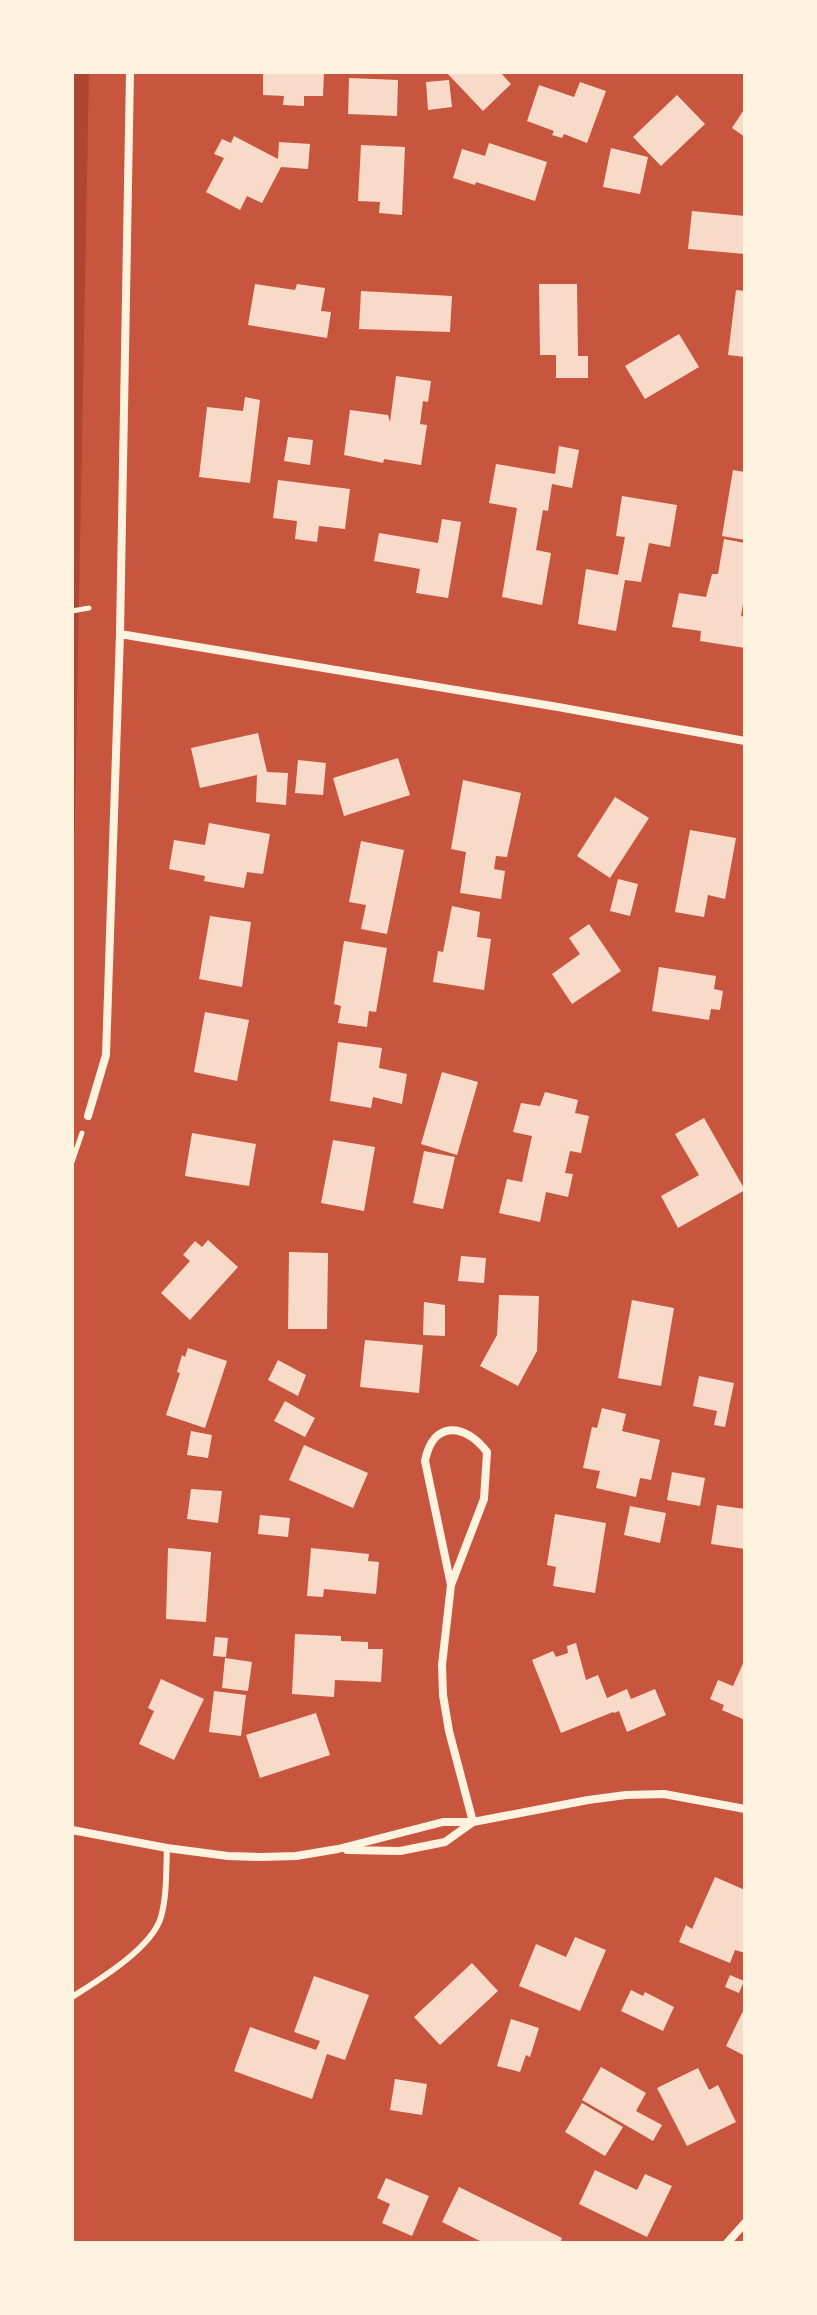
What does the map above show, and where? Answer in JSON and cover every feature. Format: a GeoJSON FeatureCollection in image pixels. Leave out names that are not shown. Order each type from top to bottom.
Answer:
{"type":"FeatureCollection","features":[{"type":"Feature","properties":{"kind":"street"},"geometry":{"type":"LineString","coordinates":[[88,1116],[106,1055],[120,634],[130,72]]}},
{"type":"Feature","properties":{"kind":"street"},"geometry":{"type":"LineString","coordinates":[[120,634],[745,741]]}},
{"type":"Feature","properties":{"kind":"street"},"geometry":{"type":"LineString","coordinates":[[451,1585],[425,1461],[427,1446],[437,1436],[451,1430],[466,1432],[478,1440],[487,1452],[484,1499],[451,1585],[442,1665],[449,1731],[473,1822]]}},
{"type":"Feature","properties":{"kind":"street"},"geometry":{"type":"LineString","coordinates":[[72,1830],[228,1856],[296,1856],[338,1849],[443,1822],[473,1822],[626,1795],[664,1794],[745,1809]]}},
{"type":"Feature","properties":{"kind":"street"},"geometry":{"type":"LineString","coordinates":[[338,1849],[400,1851],[445,1842],[473,1822]]}},
{"type":"Feature","properties":{"kind":"street"},"geometry":{"type":"LineString","coordinates":[[727,2243],[745,2223]]}},
{"type":"Feature","properties":{"kind":"lane"},"geometry":{"type":"LineString","coordinates":[[72,1997],[104,1977],[150,1938],[160,1920],[167,1848]]}},
{"type":"Feature","properties":{"kind":"path"},"geometry":{"type":"LineString","coordinates":[[72,611],[89,608]]}},
{"type":"Feature","properties":{"kind":"path"},"geometry":{"type":"LineString","coordinates":[[72,1162],[88,1116]]}},
{"type":"Feature","properties":{"kind":"shaded area"},"geometry":{"type":"Polygon","coordinates":[[[72,72],[89,72],[72,971],[72,72]]]}},
{"type":"Feature","properties":{"kind":"building"},"geometry":{"type":"Polygon","coordinates":[[[263,72],[324,72],[323,96],[304,96],[304,106],[283,105],[284,96],[263,95],[263,72]]]}},
{"type":"Feature","properties":{"kind":"building"},"geometry":{"type":"Polygon","coordinates":[[[446,72],[500,72],[511,84],[483,111],[446,72]]]}},
{"type":"Feature","properties":{"kind":"building"},"geometry":{"type":"Polygon","coordinates":[[[349,78],[398,80],[397,116],[348,114],[349,78]]]}},
{"type":"Feature","properties":{"kind":"building"},"geometry":{"type":"Polygon","coordinates":[[[449,80],[452,107],[428,110],[426,82],[449,80]]]}},
{"type":"Feature","properties":{"kind":"building"},"geometry":{"type":"Polygon","coordinates":[[[580,82],[606,91],[587,143],[564,134],[562,138],[552,135],[554,131],[527,121],[539,85],[574,97],[580,82]]]}},
{"type":"Feature","properties":{"kind":"building"},"geometry":{"type":"Polygon","coordinates":[[[677,95],[705,124],[661,166],[633,137],[677,95]]]}},
{"type":"Feature","properties":{"kind":"building"},"geometry":{"type":"Polygon","coordinates":[[[745,108],[745,137],[732,128],[745,108]]]}},
{"type":"Feature","properties":{"kind":"building"},"geometry":{"type":"Polygon","coordinates":[[[234,136],[278,159],[279,142],[310,144],[308,169],[281,167],[262,203],[247,196],[240,210],[206,192],[224,158],[214,154],[222,139],[231,143],[234,136]]]}},
{"type":"Feature","properties":{"kind":"building"},"geometry":{"type":"Polygon","coordinates":[[[489,143],[547,162],[535,201],[453,178],[462,149],[485,156],[489,143]]]}},
{"type":"Feature","properties":{"kind":"building"},"geometry":{"type":"Polygon","coordinates":[[[361,145],[405,147],[402,215],[379,213],[380,202],[358,201],[361,145]]]}},
{"type":"Feature","properties":{"kind":"building"},"geometry":{"type":"Polygon","coordinates":[[[611,148],[648,157],[640,194],[603,187],[611,148]]]}},
{"type":"Feature","properties":{"kind":"building"},"geometry":{"type":"Polygon","coordinates":[[[692,211],[745,216],[745,254],[688,249],[692,211]]]}},
{"type":"Feature","properties":{"kind":"building"},"geometry":{"type":"Polygon","coordinates":[[[255,284],[295,290],[297,284],[325,288],[321,311],[331,312],[327,338],[248,325],[255,284]]]}},
{"type":"Feature","properties":{"kind":"building"},"geometry":{"type":"Polygon","coordinates":[[[539,284],[577,284],[578,356],[588,356],[588,378],[556,378],[556,355],[540,355],[539,284]]]}},
{"type":"Feature","properties":{"kind":"building"},"geometry":{"type":"Polygon","coordinates":[[[736,290],[745,291],[745,357],[728,355],[736,290]]]}},
{"type":"Feature","properties":{"kind":"building"},"geometry":{"type":"Polygon","coordinates":[[[361,291],[452,296],[450,332],[359,329],[361,291]]]}},
{"type":"Feature","properties":{"kind":"building"},"geometry":{"type":"Polygon","coordinates":[[[679,334],[699,367],[645,399],[625,366],[679,334]]]}},
{"type":"Feature","properties":{"kind":"building"},"geometry":{"type":"Polygon","coordinates":[[[396,376],[431,381],[428,402],[423,401],[420,424],[427,425],[421,465],[384,459],[383,463],[344,455],[350,410],[388,415],[390,422],[396,376]]]}},
{"type":"Feature","properties":{"kind":"building"},"geometry":{"type":"Polygon","coordinates":[[[245,397],[260,400],[250,483],[199,477],[207,407],[243,411],[245,397]]]}},
{"type":"Feature","properties":{"kind":"building"},"geometry":{"type":"Polygon","coordinates":[[[288,437],[313,440],[310,465],[284,461],[288,437]]]}},
{"type":"Feature","properties":{"kind":"building"},"geometry":{"type":"Polygon","coordinates":[[[559,446],[579,450],[572,488],[552,484],[548,511],[543,510],[536,550],[551,553],[542,605],[502,597],[517,508],[489,503],[496,464],[555,474],[559,446]]]}},
{"type":"Feature","properties":{"kind":"building"},"geometry":{"type":"Polygon","coordinates":[[[733,470],[745,472],[745,540],[722,536],[733,470]]]}},
{"type":"Feature","properties":{"kind":"building"},"geometry":{"type":"Polygon","coordinates":[[[278,480],[350,489],[345,529],[319,526],[317,542],[295,539],[297,521],[273,518],[278,480]]]}},
{"type":"Feature","properties":{"kind":"building"},"geometry":{"type":"Polygon","coordinates":[[[622,496],[677,505],[670,547],[649,543],[641,582],[625,580],[616,631],[578,624],[586,569],[618,575],[625,537],[616,536],[622,496]]]}},
{"type":"Feature","properties":{"kind":"building"},"geometry":{"type":"Polygon","coordinates":[[[442,519],[461,522],[448,598],[416,593],[420,569],[374,561],[379,533],[438,543],[442,519]]]}},
{"type":"Feature","properties":{"kind":"building"},"geometry":{"type":"Polygon","coordinates":[[[724,539],[745,543],[745,591],[741,616],[745,617],[745,648],[700,641],[701,631],[672,627],[679,593],[706,597],[712,574],[718,574],[724,539]]]}},
{"type":"Feature","properties":{"kind":"building"},"geometry":{"type":"Polygon","coordinates":[[[258,733],[267,772],[288,773],[286,805],[256,802],[257,775],[200,788],[191,748],[258,733]]]}},
{"type":"Feature","properties":{"kind":"building"},"geometry":{"type":"Polygon","coordinates":[[[398,758],[410,795],[344,816],[333,778],[398,758]]]}},
{"type":"Feature","properties":{"kind":"building"},"geometry":{"type":"Polygon","coordinates":[[[298,760],[326,763],[323,795],[295,793],[298,760]]]}},
{"type":"Feature","properties":{"kind":"building"},"geometry":{"type":"Polygon","coordinates":[[[463,780],[521,793],[507,857],[496,856],[494,869],[505,871],[501,899],[460,893],[466,852],[451,849],[463,780]]]}},
{"type":"Feature","properties":{"kind":"building"},"geometry":{"type":"Polygon","coordinates":[[[615,797],[649,818],[610,878],[577,856],[615,797]]]}},
{"type":"Feature","properties":{"kind":"building"},"geometry":{"type":"Polygon","coordinates":[[[209,823],[270,834],[263,874],[247,872],[244,888],[204,881],[205,876],[169,869],[174,840],[205,845],[209,823]]]}},
{"type":"Feature","properties":{"kind":"building"},"geometry":{"type":"Polygon","coordinates":[[[690,830],[736,838],[725,899],[708,895],[704,917],[675,912],[690,830]]]}},
{"type":"Feature","properties":{"kind":"building"},"geometry":{"type":"Polygon","coordinates":[[[361,841],[404,850],[387,934],[361,929],[366,905],[349,902],[361,841]]]}},
{"type":"Feature","properties":{"kind":"building"},"geometry":{"type":"Polygon","coordinates":[[[618,879],[638,884],[630,916],[610,911],[618,879]]]}},
{"type":"Feature","properties":{"kind":"building"},"geometry":{"type":"Polygon","coordinates":[[[452,906],[480,912],[477,937],[491,939],[484,990],[433,982],[438,951],[443,952],[452,906]]]}},
{"type":"Feature","properties":{"kind":"building"},"geometry":{"type":"Polygon","coordinates":[[[210,916],[251,922],[242,987],[199,979],[210,916]]]}},
{"type":"Feature","properties":{"kind":"building"},"geometry":{"type":"Polygon","coordinates":[[[589,924],[621,971],[572,1004],[552,974],[580,954],[569,938],[589,924]]]}},
{"type":"Feature","properties":{"kind":"building"},"geometry":{"type":"Polygon","coordinates":[[[344,941],[387,948],[376,1012],[369,1011],[367,1027],[338,1023],[341,1006],[334,1004],[344,941]]]}},
{"type":"Feature","properties":{"kind":"building"},"geometry":{"type":"Polygon","coordinates":[[[659,967],[716,976],[714,989],[723,991],[720,1010],[711,1009],[709,1020],[652,1011],[659,967]]]}},
{"type":"Feature","properties":{"kind":"building"},"geometry":{"type":"Polygon","coordinates":[[[205,1012],[249,1020],[237,1081],[194,1072],[205,1012]]]}},
{"type":"Feature","properties":{"kind":"building"},"geometry":{"type":"Polygon","coordinates":[[[338,1042],[382,1048],[379,1068],[407,1074],[402,1104],[373,1097],[371,1108],[330,1101],[338,1042]]]}},
{"type":"Feature","properties":{"kind":"building"},"geometry":{"type":"Polygon","coordinates":[[[442,1072],[478,1082],[457,1155],[421,1144],[442,1072]]]}},
{"type":"Feature","properties":{"kind":"building"},"geometry":{"type":"Polygon","coordinates":[[[545,1092],[578,1100],[575,1113],[589,1116],[581,1153],[570,1151],[565,1173],[573,1174],[568,1197],[546,1192],[540,1222],[499,1213],[507,1179],[522,1182],[532,1136],[513,1132],[521,1103],[540,1106],[545,1092]]]}},
{"type":"Feature","properties":{"kind":"building"},"geometry":{"type":"Polygon","coordinates":[[[704,1118],[745,1190],[678,1228],[661,1196],[699,1175],[675,1134],[704,1118]]]}},
{"type":"Feature","properties":{"kind":"building"},"geometry":{"type":"Polygon","coordinates":[[[192,1133],[256,1144],[249,1186],[185,1176],[192,1133]]]}},
{"type":"Feature","properties":{"kind":"building"},"geometry":{"type":"Polygon","coordinates":[[[333,1140],[375,1147],[364,1211],[321,1203],[333,1140]]]}},
{"type":"Feature","properties":{"kind":"building"},"geometry":{"type":"Polygon","coordinates":[[[424,1151],[455,1157],[443,1209],[413,1203],[424,1151]]]}},
{"type":"Feature","properties":{"kind":"building"},"geometry":{"type":"Polygon","coordinates":[[[208,1240],[238,1267],[190,1320],[161,1293],[190,1261],[183,1255],[195,1241],[202,1247],[208,1240]]]}},
{"type":"Feature","properties":{"kind":"building"},"geometry":{"type":"Polygon","coordinates":[[[289,1252],[328,1253],[327,1329],[288,1329],[289,1252]]]}},
{"type":"Feature","properties":{"kind":"building"},"geometry":{"type":"Polygon","coordinates":[[[461,1256],[486,1258],[484,1283],[458,1281],[461,1256]]]}},
{"type":"Feature","properties":{"kind":"building"},"geometry":{"type":"Polygon","coordinates":[[[499,1295],[539,1296],[537,1351],[518,1386],[480,1366],[497,1335],[499,1295]]]}},
{"type":"Feature","properties":{"kind":"building"},"geometry":{"type":"Polygon","coordinates":[[[632,1300],[674,1308],[661,1386],[618,1378],[632,1300]]]}},
{"type":"Feature","properties":{"kind":"building"},"geometry":{"type":"Polygon","coordinates":[[[424,1302],[445,1305],[445,1336],[423,1335],[424,1302]]]}},
{"type":"Feature","properties":{"kind":"building"},"geometry":{"type":"Polygon","coordinates":[[[365,1340],[423,1345],[419,1393],[360,1387],[365,1340]]]}},
{"type":"Feature","properties":{"kind":"building"},"geometry":{"type":"Polygon","coordinates":[[[188,1348],[227,1361],[205,1428],[166,1415],[180,1373],[177,1372],[182,1355],[185,1357],[188,1348]]]}},
{"type":"Feature","properties":{"kind":"building"},"geometry":{"type":"Polygon","coordinates":[[[278,1360],[306,1375],[298,1396],[268,1380],[278,1360]]]}},
{"type":"Feature","properties":{"kind":"building"},"geometry":{"type":"Polygon","coordinates":[[[699,1376],[734,1383],[725,1427],[714,1425],[717,1411],[693,1406],[699,1376]]]}},
{"type":"Feature","properties":{"kind":"building"},"geometry":{"type":"Polygon","coordinates":[[[285,1401],[315,1418],[305,1437],[274,1421],[285,1401]]]}},
{"type":"Feature","properties":{"kind":"building"},"geometry":{"type":"Polygon","coordinates":[[[602,1408],[626,1414],[622,1431],[660,1440],[651,1480],[640,1478],[636,1497],[596,1488],[600,1471],[583,1468],[592,1427],[597,1428],[602,1408]]]}},
{"type":"Feature","properties":{"kind":"building"},"geometry":{"type":"Polygon","coordinates":[[[191,1431],[212,1435],[208,1458],[187,1455],[191,1431]]]}},
{"type":"Feature","properties":{"kind":"building"},"geometry":{"type":"Polygon","coordinates":[[[304,1445],[368,1473],[353,1508],[289,1480],[304,1445]]]}},
{"type":"Feature","properties":{"kind":"building"},"geometry":{"type":"Polygon","coordinates":[[[672,1472],[705,1478],[700,1506],[667,1500],[672,1472]]]}},
{"type":"Feature","properties":{"kind":"building"},"geometry":{"type":"Polygon","coordinates":[[[191,1489],[222,1491],[218,1523],[187,1519],[191,1489]]]}},
{"type":"Feature","properties":{"kind":"building"},"geometry":{"type":"Polygon","coordinates":[[[717,1505],[745,1509],[745,1549],[711,1544],[717,1505]]]}},
{"type":"Feature","properties":{"kind":"building"},"geometry":{"type":"Polygon","coordinates":[[[630,1506],[666,1513],[660,1543],[624,1535],[630,1506]]]}},
{"type":"Feature","properties":{"kind":"building"},"geometry":{"type":"Polygon","coordinates":[[[555,1514],[606,1523],[595,1593],[553,1586],[556,1567],[547,1565],[555,1514]]]}},
{"type":"Feature","properties":{"kind":"building"},"geometry":{"type":"Polygon","coordinates":[[[260,1515],[290,1518],[288,1537],[258,1534],[260,1515]]]}},
{"type":"Feature","properties":{"kind":"building"},"geometry":{"type":"Polygon","coordinates":[[[168,1548],[211,1552],[206,1622],[166,1619],[168,1548]]]}},
{"type":"Feature","properties":{"kind":"building"},"geometry":{"type":"Polygon","coordinates":[[[311,1548],[369,1554],[368,1561],[379,1562],[376,1594],[324,1589],[323,1597],[307,1596],[311,1548]]]}},
{"type":"Feature","properties":{"kind":"building"},"geometry":{"type":"Polygon","coordinates":[[[295,1634],[341,1636],[341,1641],[368,1642],[368,1649],[383,1649],[381,1682],[335,1680],[334,1697],[292,1694],[295,1634]]]}},
{"type":"Feature","properties":{"kind":"building"},"geometry":{"type":"Polygon","coordinates":[[[215,1637],[228,1638],[226,1657],[213,1656],[215,1637]]]}},
{"type":"Feature","properties":{"kind":"building"},"geometry":{"type":"Polygon","coordinates":[[[576,1643],[586,1680],[598,1675],[607,1698],[627,1689],[631,1699],[655,1689],[666,1715],[627,1732],[619,1711],[613,1712],[561,1733],[532,1660],[553,1651],[556,1657],[568,1653],[567,1646],[576,1643]]]}},
{"type":"Feature","properties":{"kind":"building"},"geometry":{"type":"Polygon","coordinates":[[[225,1658],[252,1662],[248,1691],[222,1688],[225,1658]]]}},
{"type":"Feature","properties":{"kind":"building"},"geometry":{"type":"Polygon","coordinates":[[[745,1659],[745,1720],[722,1710],[724,1705],[710,1699],[718,1680],[733,1686],[745,1659]]]}},
{"type":"Feature","properties":{"kind":"building"},"geometry":{"type":"Polygon","coordinates":[[[161,1679],[204,1699],[174,1760],[139,1744],[154,1711],[148,1708],[161,1679]]]}},
{"type":"Feature","properties":{"kind":"building"},"geometry":{"type":"Polygon","coordinates":[[[214,1691],[246,1695],[241,1736],[209,1732],[214,1691]]]}},
{"type":"Feature","properties":{"kind":"building"},"geometry":{"type":"Polygon","coordinates":[[[316,1713],[330,1755],[260,1778],[246,1735],[316,1713]]]}},
{"type":"Feature","properties":{"kind":"building"},"geometry":{"type":"Polygon","coordinates":[[[715,1877],[745,1890],[745,1953],[735,1950],[730,1963],[679,1942],[686,1925],[692,1929],[715,1877]]]}},
{"type":"Feature","properties":{"kind":"building"},"geometry":{"type":"Polygon","coordinates":[[[575,1937],[606,1950],[580,2011],[519,1986],[536,1944],[566,1957],[575,1937]]]}},
{"type":"Feature","properties":{"kind":"building"},"geometry":{"type":"Polygon","coordinates":[[[472,1963],[498,1991],[440,2045],[414,2017],[472,1963]]]}},
{"type":"Feature","properties":{"kind":"building"},"geometry":{"type":"Polygon","coordinates":[[[730,1975],[744,1981],[739,1993],[725,1987],[730,1975]]]}},
{"type":"Feature","properties":{"kind":"building"},"geometry":{"type":"Polygon","coordinates":[[[314,1976],[369,1995],[345,2060],[327,2054],[312,2099],[234,2071],[250,2027],[316,2050],[320,2041],[294,2032],[314,1976]]]}},
{"type":"Feature","properties":{"kind":"building"},"geometry":{"type":"Polygon","coordinates":[[[631,1990],[643,1996],[645,1992],[674,2007],[663,2031],[621,2011],[631,1990]]]}},
{"type":"Feature","properties":{"kind":"building"},"geometry":{"type":"Polygon","coordinates":[[[745,2007],[745,2056],[726,2046],[745,2007]]]}},
{"type":"Feature","properties":{"kind":"building"},"geometry":{"type":"Polygon","coordinates":[[[511,2019],[539,2028],[530,2057],[526,2055],[520,2072],[497,2066],[511,2019]]]}},
{"type":"Feature","properties":{"kind":"building"},"geometry":{"type":"Polygon","coordinates":[[[601,2067],[646,2093],[636,2111],[662,2125],[653,2141],[582,2100],[601,2067]]]}},
{"type":"Feature","properties":{"kind":"building"},"geometry":{"type":"Polygon","coordinates":[[[698,2068],[709,2090],[718,2085],[736,2122],[687,2146],[657,2088],[698,2068]]]}},
{"type":"Feature","properties":{"kind":"building"},"geometry":{"type":"Polygon","coordinates":[[[395,2079],[427,2084],[422,2115],[390,2110],[395,2079]]]}},
{"type":"Feature","properties":{"kind":"building"},"geometry":{"type":"Polygon","coordinates":[[[582,2103],[623,2127],[605,2156],[565,2132],[582,2103]]]}},
{"type":"Feature","properties":{"kind":"building"},"geometry":{"type":"Polygon","coordinates":[[[595,2170],[637,2190],[645,2174],[672,2186],[647,2237],[579,2204],[595,2170]]]}},
{"type":"Feature","properties":{"kind":"building"},"geometry":{"type":"Polygon","coordinates":[[[386,2178],[429,2196],[412,2236],[382,2223],[390,2204],[377,2198],[386,2178]]]}},
{"type":"Feature","properties":{"kind":"building"},"geometry":{"type":"Polygon","coordinates":[[[459,2187],[562,2238],[560,2243],[484,2243],[442,2222],[459,2187]]]}}]}
